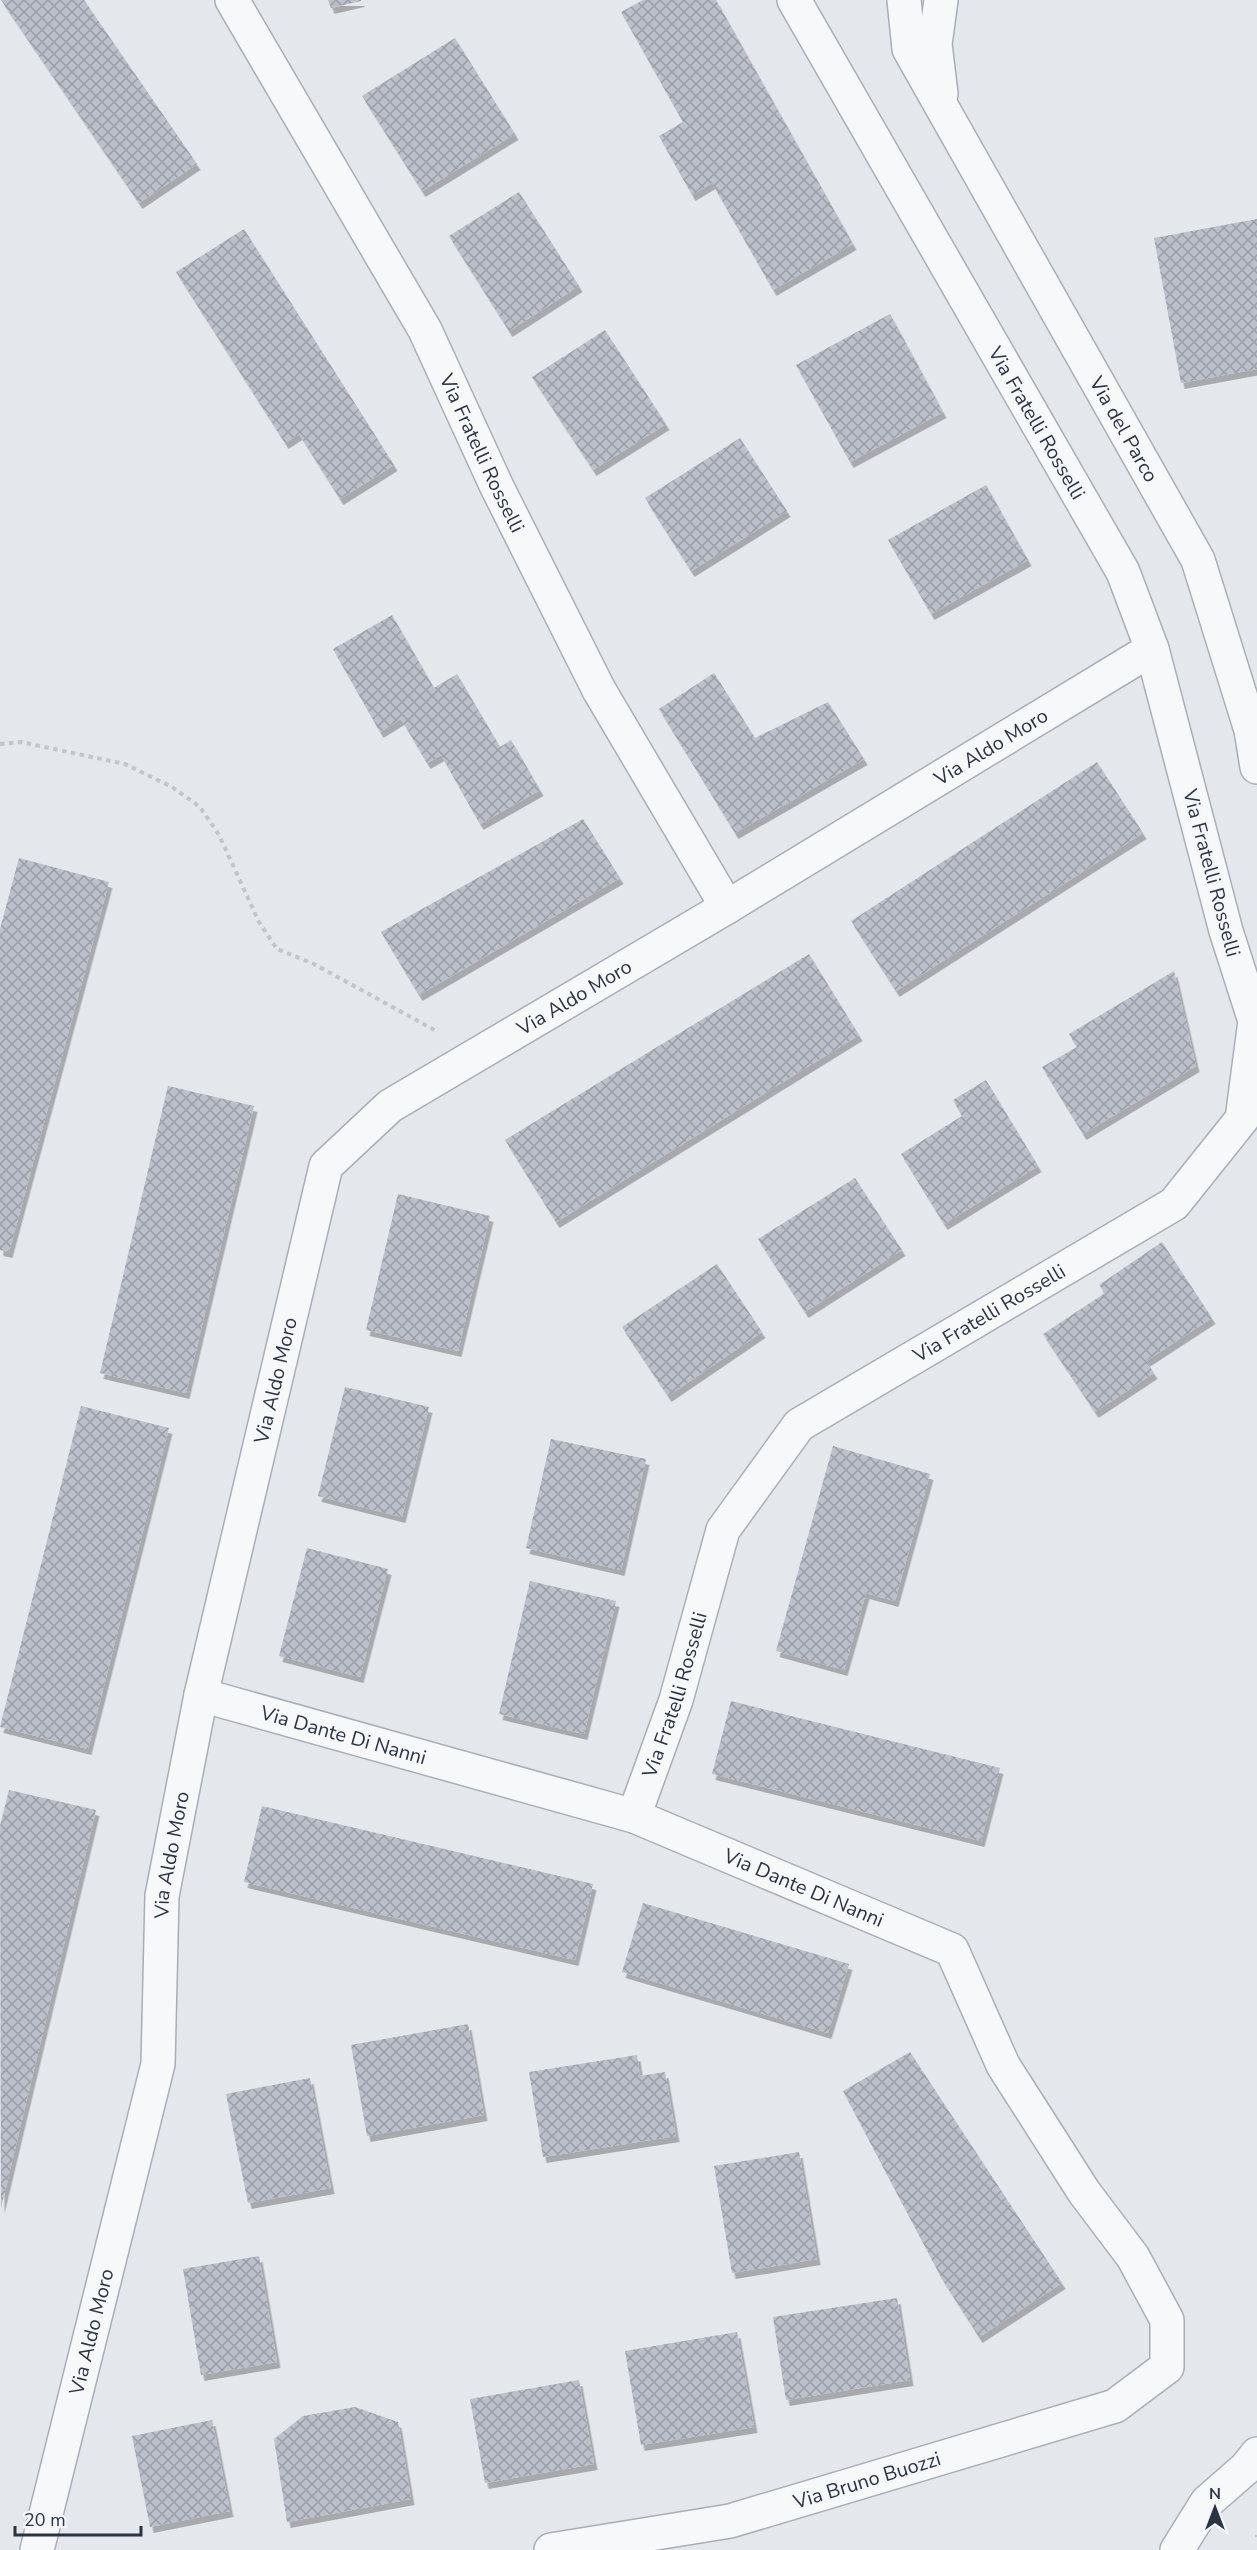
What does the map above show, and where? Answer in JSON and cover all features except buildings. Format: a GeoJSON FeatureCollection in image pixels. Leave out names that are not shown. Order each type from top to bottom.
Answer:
{"type":"FeatureCollection","features":[{"type":"Feature","properties":{"kind":"street","name":"Via Fratelli Rosselli"},"geometry":{"type":"LineString","coordinates":[[232,0],[425,330],[497,487],[599,690],[727,907]]}},
{"type":"Feature","properties":{"kind":"street","name":"Via Fratelli Rosselli"},"geometry":{"type":"LineString","coordinates":[[634,1816],[676,1700],[723,1530],[800,1425],[1174,1204],[1242,1119],[1255,1021],[1226,931],[1152,649],[1123,572],[794,0]]}},
{"type":"Feature","properties":{"kind":"street","name":"Via del Parco"},"geometry":{"type":"LineString","coordinates":[[904,0],[909,49],[1198,560],[1251,730],[1257,767]]}},
{"type":"Feature","properties":{"kind":"street","name":"Via del Parco"},"geometry":{"type":"LineString","coordinates":[[941,0],[935,44],[943,111]]}},
{"type":"Feature","properties":{"kind":"street","name":"Via Aldo Moro"},"geometry":{"type":"LineString","coordinates":[[37,2550],[158,2064],[162,1896],[201,1695],[326,1166],[390,1106],[727,907],[1152,649]]}},
{"type":"Feature","properties":{"kind":"street","name":"Via Dante Di Nanni"},"geometry":{"type":"LineString","coordinates":[[201,1695],[634,1816],[952,1950],[1003,2065],[1084,2192],[1133,2257],[1167,2320],[1167,2367]]}},
{"type":"Feature","properties":{"kind":"street","name":"Via Bruno Buozzi"},"geometry":{"type":"LineString","coordinates":[[551,2550],[741,2518],[1115,2406],[1167,2367]]}},
{"type":"Feature","properties":{"kind":"street"},"geometry":{"type":"LineString","coordinates":[[1177,2550],[1207,2502],[1246,2468],[1257,2454]]}},
{"type":"Feature","properties":{"kind":"path"},"geometry":{"type":"LineString","coordinates":[[0,744],[21,742],[125,764],[172,787],[200,807],[219,835],[259,922],[277,949],[314,964],[479,1054]]}}]}
